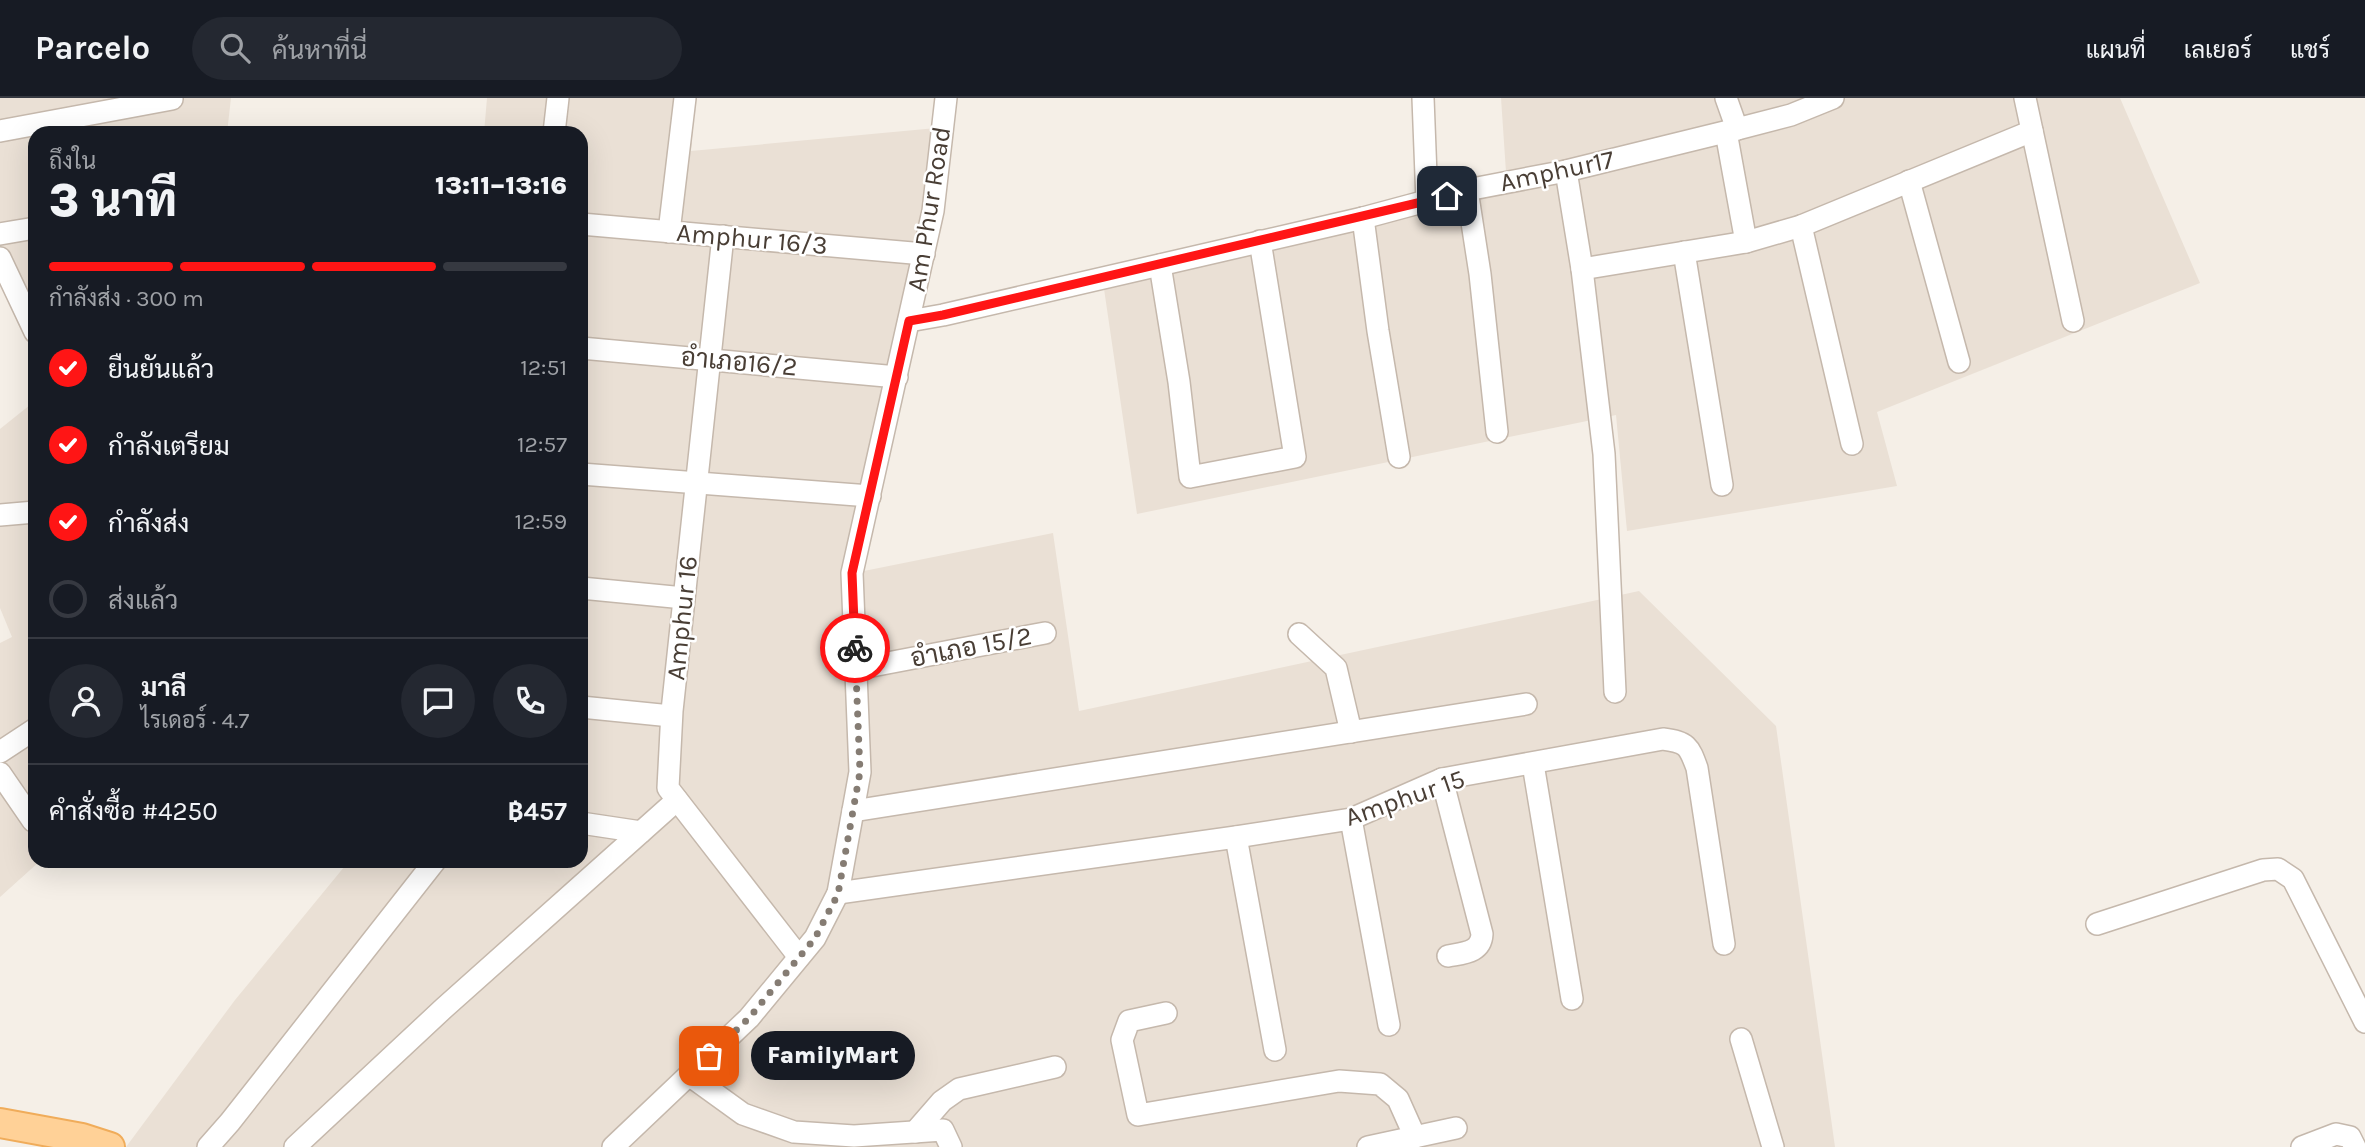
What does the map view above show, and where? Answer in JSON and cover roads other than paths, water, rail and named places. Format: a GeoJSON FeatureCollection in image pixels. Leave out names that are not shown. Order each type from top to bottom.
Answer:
{"type":"FeatureCollection","features":[{"type":"Feature","properties":{"kind":"main road"},"geometry":{"type":"LineString","coordinates":[[0,1123],[82,1138],[110,1147]]}},
{"type":"Feature","properties":{"kind":"street"},"geometry":{"type":"LineString","coordinates":[[555,126],[558,98]]}},
{"type":"Feature","properties":{"kind":"street"},"geometry":{"type":"LineString","coordinates":[[669,232],[685,98]]}},
{"type":"Feature","properties":{"kind":"street","name":"Am Phur Road"},"geometry":{"type":"LineString","coordinates":[[613,1147],[749,1018],[815,938],[838,894],[860,772],[852,573],[933,211],[946,98]]}},
{"type":"Feature","properties":{"kind":"street"},"geometry":{"type":"LineString","coordinates":[[1423,98],[1427,202]]}},
{"type":"Feature","properties":{"kind":"street"},"geometry":{"type":"LineString","coordinates":[[1726,98],[1746,242]]}},
{"type":"Feature","properties":{"kind":"street","name":"Amphur17"},"geometry":{"type":"LineString","coordinates":[[909,321],[1363,218],[1467,190],[1566,171],[1732,131],[1791,115],[1833,98]]}},
{"type":"Feature","properties":{"kind":"street"},"geometry":{"type":"LineString","coordinates":[[2025,98],[2073,321]]}},
{"type":"Feature","properties":{"kind":"street"},"geometry":{"type":"LineString","coordinates":[[0,131],[93,105],[172,99]]}},
{"type":"Feature","properties":{"kind":"street"},"geometry":{"type":"LineString","coordinates":[[1582,269],[1746,242],[1801,226],[2032,131]]}},
{"type":"Feature","properties":{"kind":"street"},"geometry":{"type":"LineString","coordinates":[[1566,171],[1582,269],[1604,454],[1615,692]]}},
{"type":"Feature","properties":{"kind":"street"},"geometry":{"type":"LineString","coordinates":[[1909,181],[1959,362]]}},
{"type":"Feature","properties":{"kind":"street"},"geometry":{"type":"LineString","coordinates":[[1467,190],[1480,274],[1497,432]]}},
{"type":"Feature","properties":{"kind":"street"},"geometry":{"type":"LineString","coordinates":[[1363,218],[1399,457]]}},
{"type":"Feature","properties":{"kind":"street","name":"Amphur 16/3"},"geometry":{"type":"LineString","coordinates":[[588,225],[924,254]]}},
{"type":"Feature","properties":{"kind":"street"},"geometry":{"type":"LineString","coordinates":[[1801,226],[1852,444]]}},
{"type":"Feature","properties":{"kind":"street"},"geometry":{"type":"LineString","coordinates":[[0,234],[28,229]]}},
{"type":"Feature","properties":{"kind":"street","name":"Amphur 16"},"geometry":{"type":"LineString","coordinates":[[723,236],[671,716],[668,788],[799,957]]}},
{"type":"Feature","properties":{"kind":"street"},"geometry":{"type":"LineString","coordinates":[[1160,265],[1191,477],[1295,457],[1260,242]]}},
{"type":"Feature","properties":{"kind":"street"},"geometry":{"type":"LineString","coordinates":[[1684,252],[1722,485]]}},
{"type":"Feature","properties":{"kind":"street"},"geometry":{"type":"LineString","coordinates":[[0,258],[28,316]]}},
{"type":"Feature","properties":{"kind":"street","name":"อำเภอ16/2"},"geometry":{"type":"LineString","coordinates":[[588,349],[897,377]]}},
{"type":"Feature","properties":{"kind":"street"},"geometry":{"type":"LineString","coordinates":[[588,474],[870,496]]}},
{"type":"Feature","properties":{"kind":"street"},"geometry":{"type":"LineString","coordinates":[[0,515],[28,513]]}},
{"type":"Feature","properties":{"kind":"street"},"geometry":{"type":"LineString","coordinates":[[588,589],[684,598]]}},
{"type":"Feature","properties":{"kind":"street","name":"อำเภอ 15/2"},"geometry":{"type":"LineString","coordinates":[[856,669],[1045,633]]}},
{"type":"Feature","properties":{"kind":"street"},"geometry":{"type":"LineString","coordinates":[[1299,634],[1336,668],[1351,732]]}},
{"type":"Feature","properties":{"kind":"street"},"geometry":{"type":"LineString","coordinates":[[853,811],[1526,704]]}},
{"type":"Feature","properties":{"kind":"street"},"geometry":{"type":"LineString","coordinates":[[588,708],[671,716]]}},
{"type":"Feature","properties":{"kind":"street"},"geometry":{"type":"LineString","coordinates":[[0,752],[28,734]]}},
{"type":"Feature","properties":{"kind":"street","name":"Amphur 15"},"geometry":{"type":"LineString","coordinates":[[838,894],[1236,838],[1351,819],[1442,779],[1663,739],[1681,742],[1691,750],[1697,768],[1724,944]]}},
{"type":"Feature","properties":{"kind":"street"},"geometry":{"type":"LineString","coordinates":[[1533,764],[1572,999]]}},
{"type":"Feature","properties":{"kind":"street"},"geometry":{"type":"LineString","coordinates":[[0,773],[28,814]]}},
{"type":"Feature","properties":{"kind":"street"},"geometry":{"type":"LineString","coordinates":[[1442,779],[1482,934],[1482,943],[1477,949],[1448,956]]}},
{"type":"Feature","properties":{"kind":"street"},"geometry":{"type":"LineString","coordinates":[[295,1147],[444,1008],[677,800]]}},
{"type":"Feature","properties":{"kind":"street"},"geometry":{"type":"LineString","coordinates":[[1351,819],[1389,1025]]}},
{"type":"Feature","properties":{"kind":"street"},"geometry":{"type":"LineString","coordinates":[[588,824],[641,832]]}},
{"type":"Feature","properties":{"kind":"street"},"geometry":{"type":"LineString","coordinates":[[1236,838],[1275,1050]]}},
{"type":"Feature","properties":{"kind":"street"},"geometry":{"type":"LineString","coordinates":[[208,1147],[430,868]]}},
{"type":"Feature","properties":{"kind":"street"},"geometry":{"type":"LineString","coordinates":[[2097,924],[2263,870],[2278,869],[2293,879],[2365,1022]]}},
{"type":"Feature","properties":{"kind":"street"},"geometry":{"type":"LineString","coordinates":[[1166,1013],[1129,1021],[1122,1040],[1138,1115],[1339,1081],[1380,1084],[1398,1099],[1415,1137]]}},
{"type":"Feature","properties":{"kind":"street"},"geometry":{"type":"LineString","coordinates":[[1741,1039],[1773,1147]]}},
{"type":"Feature","properties":{"kind":"street"},"geometry":{"type":"LineString","coordinates":[[915,1132],[942,1101],[959,1089],[1055,1067]]}},
{"type":"Feature","properties":{"kind":"street"},"geometry":{"type":"LineString","coordinates":[[689,1075],[743,1114],[794,1132],[854,1136],[943,1130],[951,1147]]}},
{"type":"Feature","properties":{"kind":"street"},"geometry":{"type":"LineString","coordinates":[[1367,1147],[1456,1128]]}},
{"type":"Feature","properties":{"kind":"street"},"geometry":{"type":"LineString","coordinates":[[2302,1147],[2336,1134],[2350,1137],[2355,1147]]}},
{"type":"Feature","properties":{"kind":"place","name":"FamilyMart"},"geometry":{"type":"Point","coordinates":[709,1056]}}]}
